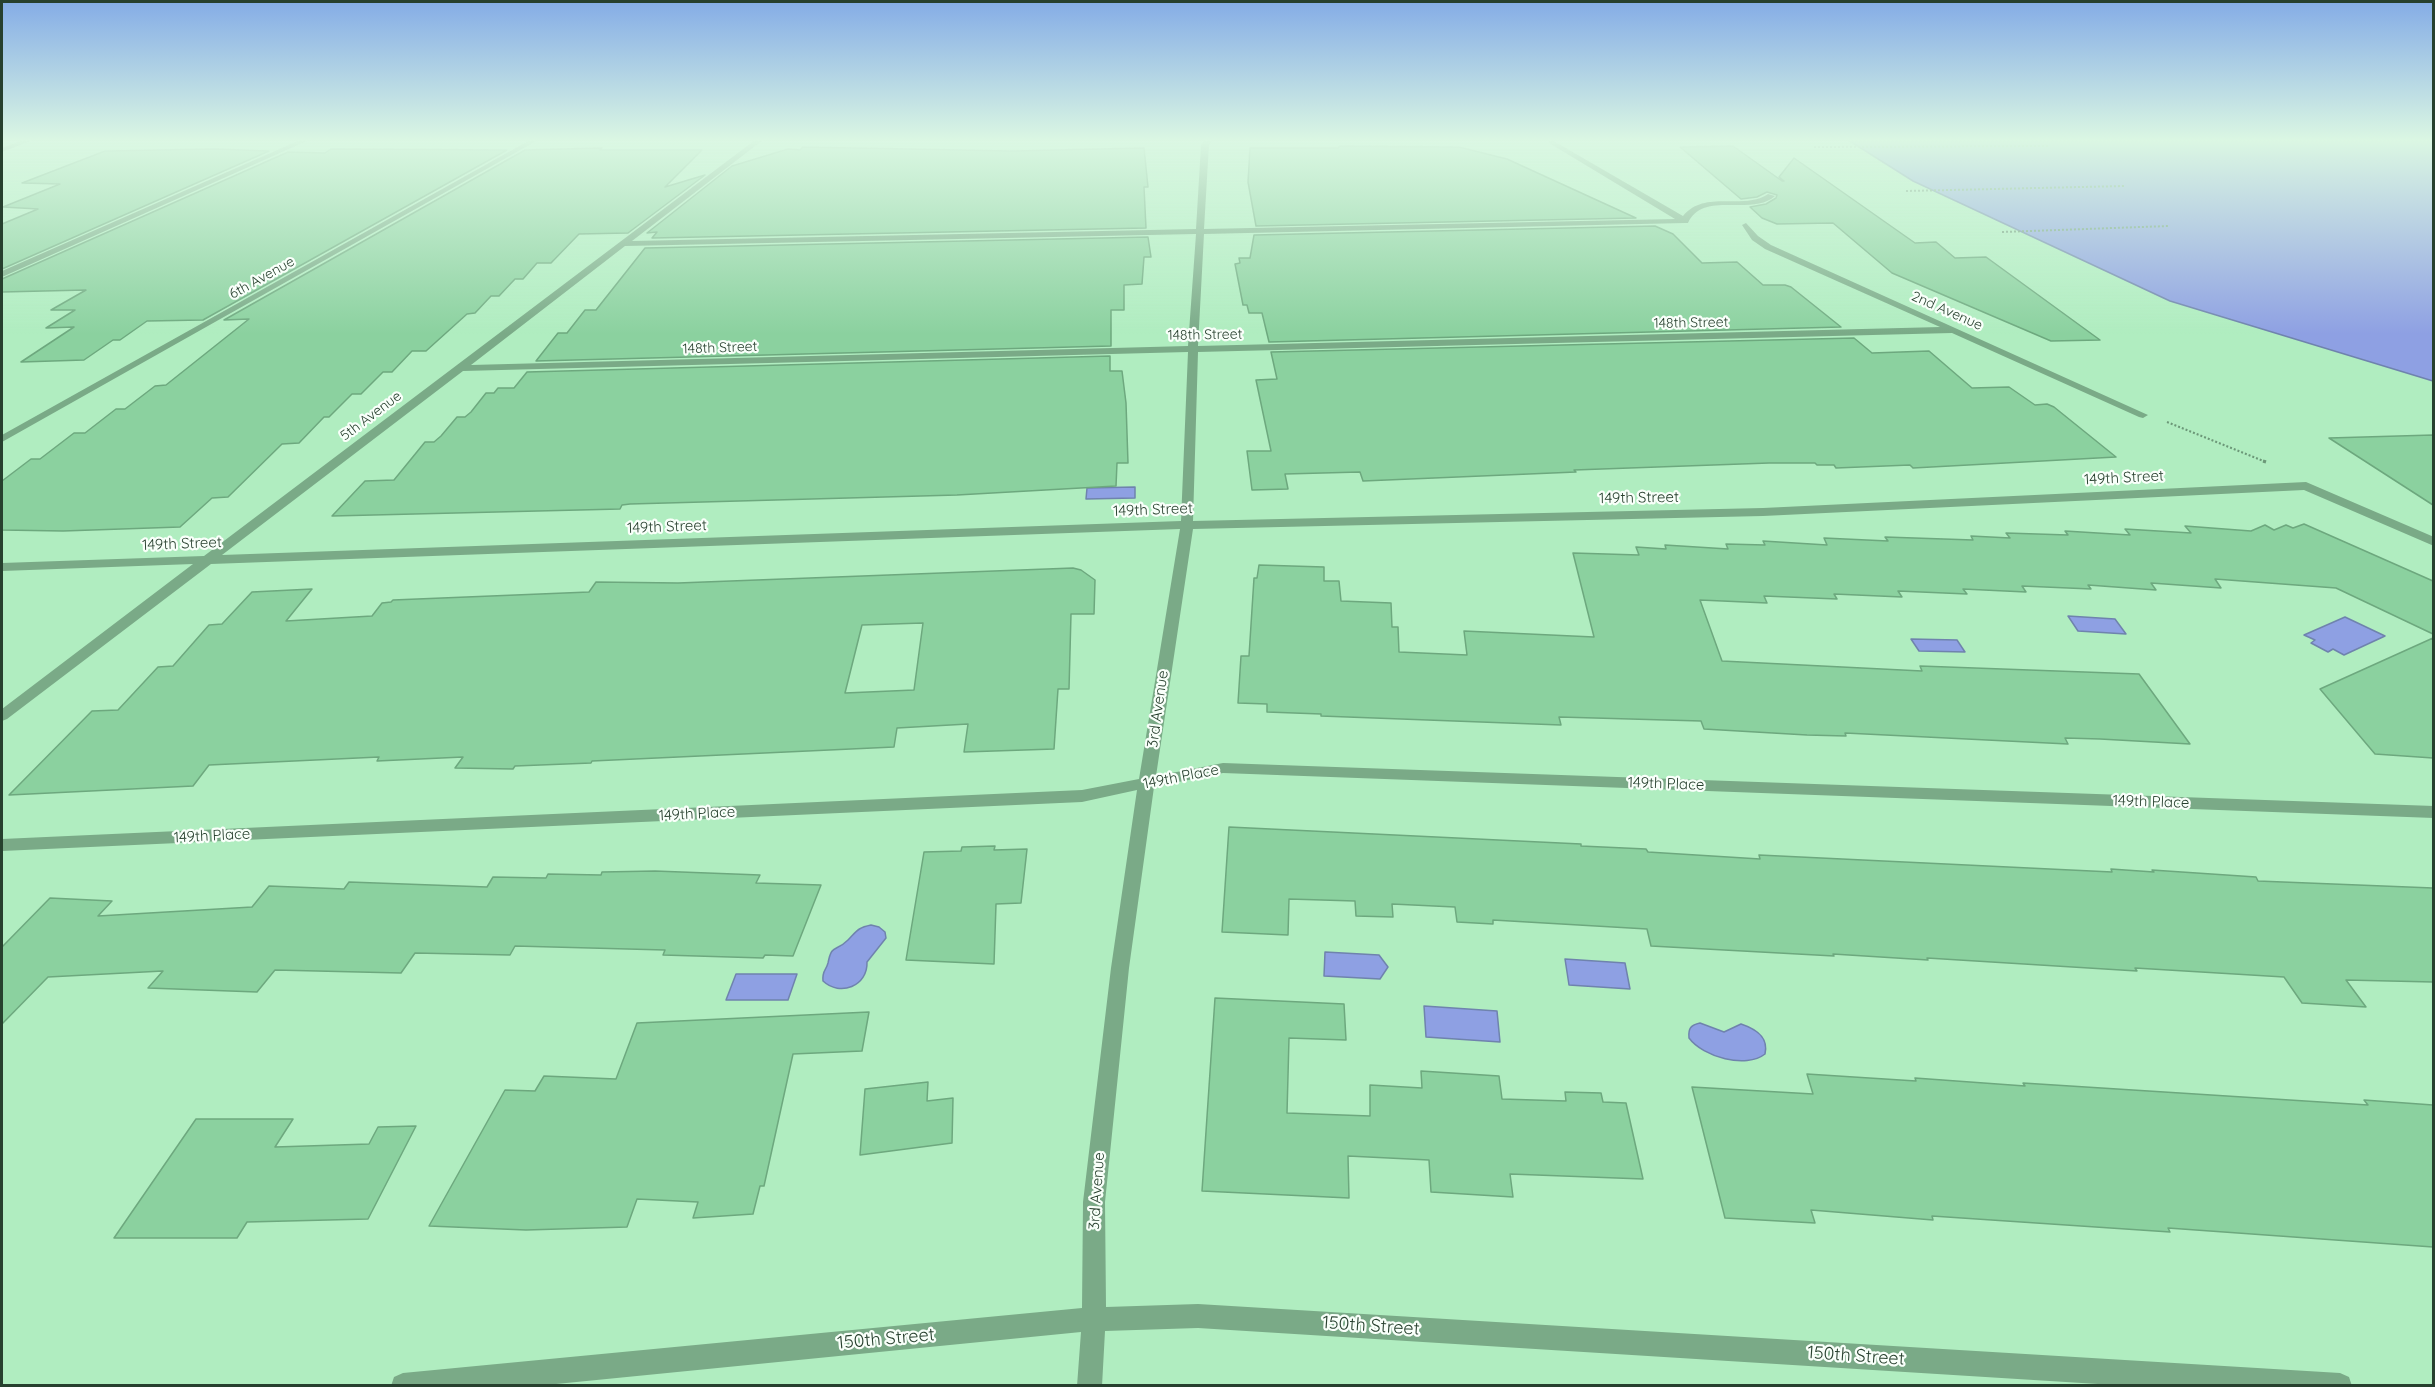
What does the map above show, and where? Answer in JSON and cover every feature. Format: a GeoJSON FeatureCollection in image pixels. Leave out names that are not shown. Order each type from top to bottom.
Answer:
{"type":"FeatureCollection","features":[{"type":"Feature","properties":{"kind":"street"},"geometry":{"type":"LineString","coordinates":[[2,274],[159,205]]}},
{"type":"Feature","properties":{"kind":"street","name":"6th Avenue"},"geometry":{"type":"LineString","coordinates":[[2,439],[420,205]]}},
{"type":"Feature","properties":{"kind":"street","name":"5th Avenue"},"geometry":{"type":"LineString","coordinates":[[2,716],[675,205]]}},
{"type":"Feature","properties":{"kind":"street","name":"3rd Avenue"},"geometry":{"type":"LineString","coordinates":[[1089,1386],[1094,1319],[1094,1202],[1120,968],[1159,696],[1187,525],[1201,205]]}},
{"type":"Feature","properties":{"kind":"street"},"geometry":{"type":"LineString","coordinates":[[1657,205],[1685,221]]}},
{"type":"Feature","properties":{"kind":"street"},"geometry":{"type":"LineString","coordinates":[[1685,221],[1687,215],[1707,205]]}},
{"type":"Feature","properties":{"kind":"street"},"geometry":{"type":"LineString","coordinates":[[623,244],[1685,221]]}},
{"type":"Feature","properties":{"kind":"street","name":"2nd Avenue"},"geometry":{"type":"LineString","coordinates":[[1746,225],[1755,238],[1797,261],[2144,415]]}},
{"type":"Feature","properties":{"kind":"street","name":"148th Street"},"geometry":{"type":"LineString","coordinates":[[458,368],[1953,330]]}},
{"type":"Feature","properties":{"kind":"street"},"geometry":{"type":"LineString","coordinates":[[2306,486],[2433,542]]}},
{"type":"Feature","properties":{"kind":"street","name":"149th Street"},"geometry":{"type":"LineString","coordinates":[[2,567],[1187,525],[1763,512],[2306,486]]}},
{"type":"Feature","properties":{"kind":"street","name":"149th Place"},"geometry":{"type":"LineString","coordinates":[[2,845],[1082,796],[1223,768],[2433,812]]}},
{"type":"Feature","properties":{"kind":"street","name":"150th Street"},"geometry":{"type":"LineString","coordinates":[[403,1386],[1094,1319],[1198,1316],[2257,1383],[2340,1386]]}},
{"type":"Feature","properties":{"kind":"path"},"geometry":{"type":"LineString","coordinates":[[2002,232],[2169,226]]}},
{"type":"Feature","properties":{"kind":"path"},"geometry":{"type":"LineString","coordinates":[[2144,415],[2182,427],[2276,466],[2306,486]]}},
{"type":"Feature","properties":{"kind":"water"},"geometry":{"type":"Polygon","coordinates":[[[1964,205],[2433,205],[2433,381],[2170,301],[1964,205]]]}},
{"type":"Feature","properties":{"kind":"water"},"geometry":{"type":"Polygon","coordinates":[[[1135,487],[1135,498],[1086,499],[1087,488],[1135,487]]]}},
{"type":"Feature","properties":{"kind":"water"},"geometry":{"type":"Polygon","coordinates":[[[2068,616],[2115,619],[2126,634],[2078,631],[2068,616]]]}},
{"type":"Feature","properties":{"kind":"water"},"geometry":{"type":"Polygon","coordinates":[[[2345,617],[2385,636],[2344,655],[2333,649],[2328,652],[2311,643],[2315,640],[2304,635],[2345,617]]]}},
{"type":"Feature","properties":{"kind":"water"},"geometry":{"type":"Polygon","coordinates":[[[1911,639],[1957,640],[1965,652],[1919,651],[1911,639]]]}},
{"type":"Feature","properties":{"kind":"water"},"geometry":{"type":"Polygon","coordinates":[[[871,925],[885,932],[886,938],[867,962],[863,977],[858,983],[852,987],[837,988],[823,981],[833,950],[844,944],[860,929],[871,925]]]}},
{"type":"Feature","properties":{"kind":"water"},"geometry":{"type":"Polygon","coordinates":[[[1325,952],[1379,955],[1388,967],[1380,979],[1324,976],[1325,952]]]}},
{"type":"Feature","properties":{"kind":"water"},"geometry":{"type":"Polygon","coordinates":[[[1565,959],[1625,963],[1630,989],[1569,985],[1565,959]]]}},
{"type":"Feature","properties":{"kind":"water"},"geometry":{"type":"Polygon","coordinates":[[[736,974],[797,974],[788,1000],[726,1000],[736,974]]]}},
{"type":"Feature","properties":{"kind":"water"},"geometry":{"type":"Polygon","coordinates":[[[1424,1006],[1497,1011],[1500,1042],[1426,1037],[1424,1006]]]}},
{"type":"Feature","properties":{"kind":"water"},"geometry":{"type":"Polygon","coordinates":[[[1700,1023],[1724,1032],[1741,1024],[1752,1028],[1763,1038],[1765,1054],[1757,1058],[1736,1061],[1704,1051],[1689,1038],[1691,1028],[1700,1023]]]}},
{"type":"Feature","properties":{"kind":"building"},"geometry":{"type":"Polygon","coordinates":[[[9,205],[147,205],[2,269],[2,224],[38,209],[3,207],[9,205]]]}},
{"type":"Feature","properties":{"kind":"building"},"geometry":{"type":"Polygon","coordinates":[[[169,205],[409,205],[203,320],[147,321],[120,340],[113,340],[84,360],[21,362],[74,327],[46,328],[75,310],[51,310],[86,290],[2,292],[2,279],[169,205]]]}},
{"type":"Feature","properties":{"kind":"building"},"geometry":{"type":"Polygon","coordinates":[[[428,205],[666,205],[628,233],[579,234],[551,263],[537,263],[523,279],[515,279],[499,296],[491,296],[475,313],[467,314],[426,351],[412,351],[392,372],[383,372],[361,394],[352,394],[329,417],[324,417],[299,443],[282,444],[228,497],[212,498],[180,527],[63,531],[2,530],[2,481],[31,459],[40,459],[74,433],[85,433],[116,409],[125,409],[155,386],[166,385],[249,319],[224,320],[428,205]]]}},
{"type":"Feature","properties":{"kind":"building"},"geometry":{"type":"Polygon","coordinates":[[[683,205],[1145,205],[1146,228],[652,238],[657,232],[647,233],[683,205]]]}},
{"type":"Feature","properties":{"kind":"building"},"geometry":{"type":"Polygon","coordinates":[[[1252,205],[1607,205],[1636,218],[1256,226],[1252,205]]]}},
{"type":"Feature","properties":{"kind":"building"},"geometry":{"type":"Polygon","coordinates":[[[1762,205],[1861,205],[1915,243],[1936,242],[1955,258],[1986,257],[2100,340],[2051,341],[1892,273],[1833,223],[1777,224],[1762,218],[1750,207],[1762,205]]]}},
{"type":"Feature","properties":{"kind":"building"},"geometry":{"type":"Polygon","coordinates":[[[1655,226],[1673,234],[1702,263],[1737,262],[1763,285],[1791,287],[1841,327],[1269,342],[1262,313],[1249,313],[1247,305],[1243,305],[1235,264],[1240,263],[1239,258],[1250,258],[1254,235],[1655,226]]]}},
{"type":"Feature","properties":{"kind":"building"},"geometry":{"type":"Polygon","coordinates":[[[1148,237],[1151,257],[1144,257],[1142,284],[1124,285],[1124,310],[1111,310],[1111,346],[536,361],[558,333],[567,333],[585,310],[596,310],[645,248],[1148,237]]]}},
{"type":"Feature","properties":{"kind":"building"},"geometry":{"type":"Polygon","coordinates":[[[1854,338],[1872,353],[1929,351],[1972,388],[2009,387],[2035,405],[2047,404],[2054,407],[2116,457],[1913,468],[1910,465],[1836,468],[1834,465],[1815,463],[1769,463],[1363,481],[1360,472],[1285,474],[1288,489],[1252,490],[1247,451],[1271,451],[1256,380],[1277,379],[1271,352],[1854,338]]]}},
{"type":"Feature","properties":{"kind":"building"},"geometry":{"type":"Polygon","coordinates":[[[1110,356],[1110,371],[1122,371],[1126,403],[1128,463],[1117,463],[1116,486],[957,495],[630,504],[622,505],[620,509],[332,516],[365,481],[394,480],[425,442],[434,442],[457,417],[465,417],[471,412],[486,393],[494,393],[498,388],[514,388],[527,372],[1110,356]]]}},
{"type":"Feature","properties":{"kind":"building"},"geometry":{"type":"Polygon","coordinates":[[[2433,435],[2433,505],[2329,438],[2433,435]]]}},
{"type":"Feature","properties":{"kind":"building"},"geometry":{"type":"Polygon","coordinates":[[[2304,524],[2433,581],[2433,634],[2336,588],[2215,579],[2221,588],[2151,583],[2156,590],[2088,585],[2091,589],[2022,586],[2026,592],[1963,589],[1967,594],[1898,591],[1902,597],[1834,594],[1837,599],[1764,596],[1767,603],[1700,600],[1722,661],[1922,671],[1920,666],[2139,674],[2190,744],[2065,738],[2068,744],[1845,733],[1846,736],[1807,735],[1704,729],[1701,721],[1559,717],[1561,725],[1321,716],[1321,714],[1267,712],[1267,704],[1238,703],[1241,656],[1249,656],[1254,578],[1257,578],[1259,565],[1324,567],[1324,581],[1339,581],[1341,601],[1391,603],[1392,627],[1398,627],[1399,652],[1467,655],[1464,631],[1594,637],[1573,553],[1639,555],[1636,547],[1666,549],[1665,545],[1728,549],[1726,544],[1765,545],[1763,541],[1827,545],[1824,538],[1888,541],[1885,537],[1973,540],[1971,536],[2010,538],[2006,533],[2068,535],[2065,531],[2130,535],[2125,529],[2191,533],[2185,526],[2251,531],[2265,525],[2274,530],[2286,525],[2293,528],[2304,524]]]}},
{"type":"Feature","properties":{"kind":"building"},"geometry":{"type":"Polygon","coordinates":[[[1073,568],[1081,570],[1095,580],[1094,614],[1071,614],[1069,689],[1058,689],[1054,749],[964,752],[968,724],[897,728],[894,747],[592,761],[591,763],[515,766],[513,769],[455,768],[463,757],[377,761],[379,757],[209,765],[193,786],[9,795],[92,711],[118,710],[158,667],[173,666],[209,625],[222,624],[252,592],[312,589],[286,621],[372,616],[382,603],[393,600],[589,592],[596,582],[678,583],[1073,568]],[[923,623],[862,625],[845,693],[914,690],[923,623]]]}},
{"type":"Feature","properties":{"kind":"building"},"geometry":{"type":"Polygon","coordinates":[[[2433,638],[2433,758],[2375,754],[2320,689],[2433,638]]]}},
{"type":"Feature","properties":{"kind":"building"},"geometry":{"type":"Polygon","coordinates":[[[1229,827],[1581,844],[1581,846],[1646,849],[1648,852],[1760,859],[1759,855],[2112,872],[2111,869],[2154,872],[2152,870],[2256,877],[2258,881],[2433,888],[2433,982],[2346,980],[2366,1007],[2302,1003],[2284,977],[1651,946],[1647,929],[1493,920],[1493,924],[1457,922],[1455,907],[1392,904],[1393,917],[1356,916],[1355,901],[1289,899],[1288,935],[1222,932],[1229,827]]]}},
{"type":"Feature","properties":{"kind":"building"},"geometry":{"type":"Polygon","coordinates":[[[995,846],[994,850],[1027,849],[1021,903],[996,904],[994,964],[906,960],[924,852],[961,851],[962,847],[995,846]]]}},
{"type":"Feature","properties":{"kind":"building"},"geometry":{"type":"Polygon","coordinates":[[[655,871],[760,875],[756,883],[821,885],[793,956],[765,955],[763,958],[663,955],[665,950],[515,946],[510,955],[415,953],[401,973],[275,970],[257,992],[148,988],[163,971],[48,977],[2,1024],[2,947],[50,898],[112,901],[98,916],[252,907],[269,886],[344,889],[349,882],[487,887],[493,877],[546,878],[548,874],[601,875],[602,872],[655,871]]]}},
{"type":"Feature","properties":{"kind":"building"},"geometry":{"type":"Polygon","coordinates":[[[1215,998],[1344,1004],[1346,1040],[1289,1038],[1287,1113],[1370,1116],[1370,1085],[1422,1088],[1421,1071],[1499,1076],[1502,1099],[1566,1101],[1565,1092],[1601,1093],[1603,1102],[1626,1103],[1643,1179],[1510,1174],[1513,1197],[1431,1192],[1429,1160],[1348,1156],[1349,1198],[1202,1191],[1215,998]]]}},
{"type":"Feature","properties":{"kind":"building"},"geometry":{"type":"Polygon","coordinates":[[[869,1012],[862,1051],[793,1054],[764,1186],[760,1186],[753,1214],[693,1218],[698,1202],[637,1199],[627,1227],[526,1230],[429,1226],[505,1090],[535,1091],[544,1076],[616,1079],[637,1023],[869,1012]]]}},
{"type":"Feature","properties":{"kind":"building"},"geometry":{"type":"Polygon","coordinates":[[[1807,1074],[1916,1081],[1915,1078],[2025,1086],[2023,1083],[2368,1105],[2364,1100],[2433,1105],[2433,1247],[2168,1228],[2170,1232],[1932,1216],[1933,1220],[1811,1210],[1815,1223],[1725,1218],[1692,1087],[1813,1094],[1807,1074]]]}},
{"type":"Feature","properties":{"kind":"building"},"geometry":{"type":"Polygon","coordinates":[[[928,1082],[927,1101],[953,1098],[952,1143],[860,1155],[865,1089],[928,1082]]]}},
{"type":"Feature","properties":{"kind":"building"},"geometry":{"type":"Polygon","coordinates":[[[196,1119],[293,1119],[275,1147],[369,1144],[378,1127],[416,1126],[368,1219],[247,1222],[237,1238],[114,1238],[196,1119]]]}}]}
